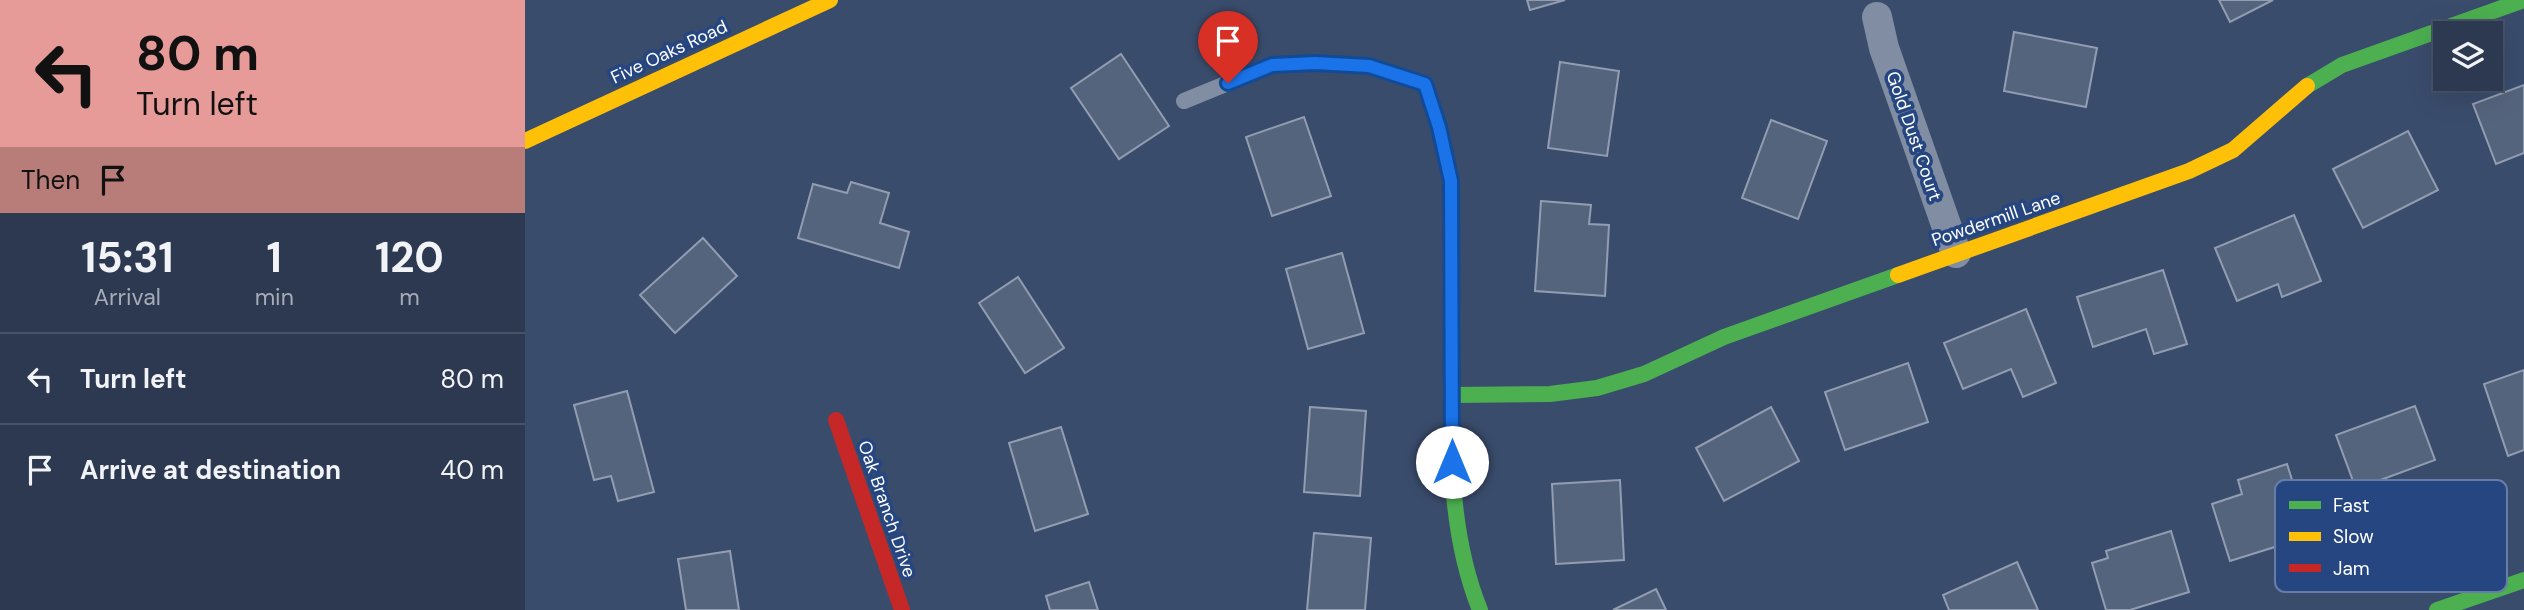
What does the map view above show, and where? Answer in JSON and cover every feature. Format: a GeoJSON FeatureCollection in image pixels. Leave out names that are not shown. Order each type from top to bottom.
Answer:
{"type":"FeatureCollection","features":[{"type":"Feature","properties":{"kind":"street","name":"Five Oaks Road"},"geometry":{"type":"LineString","coordinates":[[525,141],[830,0]]}},
{"type":"Feature","properties":{"kind":"street","name":"Powdermill Lane"},"geometry":{"type":"LineString","coordinates":[[1452,395],[1550,394],[1597,388],[1644,373],[1724,337],[2215,160],[2258,130],[2302,89],[2342,65],[2524,0]]}},
{"type":"Feature","properties":{"kind":"street","name":"Gold Dust Court"},"geometry":{"type":"LineString","coordinates":[[1877,17],[1884,48],[1956,253]]}},
{"type":"Feature","properties":{"kind":"street"},"geometry":{"type":"LineString","coordinates":[[1425,84],[1439,127],[1451,181],[1452,484],[1458,536],[1470,585],[1480,610]]}},
{"type":"Feature","properties":{"kind":"street","name":"Oak Branch Drive"},"geometry":{"type":"LineString","coordinates":[[836,420],[902,610]]}},
{"type":"Feature","properties":{"kind":"street"},"geometry":{"type":"LineString","coordinates":[[2507,586],[2524,580]]}},
{"type":"Feature","properties":{"kind":"street"},"geometry":{"type":"LineString","coordinates":[[2437,610],[2489,592]]}},
{"type":"Feature","properties":{"kind":"lane"},"geometry":{"type":"LineString","coordinates":[[1184,101],[1272,65],[1315,63],[1369,66],[1425,84]]}},
{"type":"Feature","properties":{"kind":"building"},"geometry":{"type":"Polygon","coordinates":[[[1527,0],[1565,0],[1530,10],[1527,0]]]}},
{"type":"Feature","properties":{"kind":"building"},"geometry":{"type":"Polygon","coordinates":[[[2219,0],[2273,0],[2230,22],[2219,0]]]}},
{"type":"Feature","properties":{"kind":"building"},"geometry":{"type":"Polygon","coordinates":[[[2014,32],[2097,48],[2086,107],[2004,91],[2014,32]]]}},
{"type":"Feature","properties":{"kind":"building"},"geometry":{"type":"Polygon","coordinates":[[[1121,54],[1169,126],[1119,159],[1071,88],[1121,54]]]}},
{"type":"Feature","properties":{"kind":"building"},"geometry":{"type":"Polygon","coordinates":[[[1560,62],[1619,71],[1607,156],[1548,148],[1560,62]]]}},
{"type":"Feature","properties":{"kind":"building"},"geometry":{"type":"Polygon","coordinates":[[[2524,85],[2524,153],[2496,164],[2473,104],[2524,85]]]}},
{"type":"Feature","properties":{"kind":"building"},"geometry":{"type":"Polygon","coordinates":[[[1304,117],[1331,196],[1272,216],[1246,137],[1304,117]]]}},
{"type":"Feature","properties":{"kind":"building"},"geometry":{"type":"Polygon","coordinates":[[[1771,120],[1827,141],[1798,219],[1742,198],[1771,120]]]}},
{"type":"Feature","properties":{"kind":"building"},"geometry":{"type":"Polygon","coordinates":[[[2408,131],[2438,190],[2363,228],[2333,169],[2408,131]]]}},
{"type":"Feature","properties":{"kind":"building"},"geometry":{"type":"Polygon","coordinates":[[[851,182],[889,193],[880,223],[909,232],[899,268],[798,238],[813,184],[847,193],[851,182]]]}},
{"type":"Feature","properties":{"kind":"building"},"geometry":{"type":"Polygon","coordinates":[[[1541,201],[1591,205],[1589,224],[1609,225],[1605,296],[1535,291],[1541,201]]]}},
{"type":"Feature","properties":{"kind":"building"},"geometry":{"type":"Polygon","coordinates":[[[2294,215],[2321,281],[2282,297],[2278,284],[2237,301],[2215,248],[2294,215]]]}},
{"type":"Feature","properties":{"kind":"building"},"geometry":{"type":"Polygon","coordinates":[[[703,238],[737,276],[675,333],[640,295],[703,238]]]}},
{"type":"Feature","properties":{"kind":"building"},"geometry":{"type":"Polygon","coordinates":[[[1342,253],[1364,333],[1308,349],[1286,269],[1342,253]]]}},
{"type":"Feature","properties":{"kind":"building"},"geometry":{"type":"Polygon","coordinates":[[[2163,270],[2187,344],[2154,354],[2146,329],[2093,347],[2077,297],[2163,270]]]}},
{"type":"Feature","properties":{"kind":"building"},"geometry":{"type":"Polygon","coordinates":[[[1018,277],[1064,348],[1025,373],[979,303],[1018,277]]]}},
{"type":"Feature","properties":{"kind":"building"},"geometry":{"type":"Polygon","coordinates":[[[2026,309],[2056,383],[2023,397],[2011,369],[1963,389],[1944,343],[2026,309]]]}},
{"type":"Feature","properties":{"kind":"building"},"geometry":{"type":"Polygon","coordinates":[[[1908,363],[1928,422],[1845,450],[1825,392],[1908,363]]]}},
{"type":"Feature","properties":{"kind":"building"},"geometry":{"type":"Polygon","coordinates":[[[2524,370],[2524,450],[2508,456],[2484,384],[2524,370]]]}},
{"type":"Feature","properties":{"kind":"building"},"geometry":{"type":"Polygon","coordinates":[[[627,391],[654,492],[618,501],[611,476],[594,480],[574,405],[627,391]]]}},
{"type":"Feature","properties":{"kind":"building"},"geometry":{"type":"Polygon","coordinates":[[[2415,406],[2435,460],[2381,480],[2353,480],[2336,435],[2415,406]]]}},
{"type":"Feature","properties":{"kind":"building"},"geometry":{"type":"Polygon","coordinates":[[[1310,407],[1366,411],[1360,496],[1304,492],[1310,407]]]}},
{"type":"Feature","properties":{"kind":"building"},"geometry":{"type":"Polygon","coordinates":[[[1771,407],[1799,461],[1724,501],[1696,448],[1771,407]]]}},
{"type":"Feature","properties":{"kind":"building"},"geometry":{"type":"Polygon","coordinates":[[[1061,427],[1088,514],[1035,531],[1009,443],[1061,427]]]}},
{"type":"Feature","properties":{"kind":"building"},"geometry":{"type":"Polygon","coordinates":[[[2287,464],[2292,480],[2275,480],[2275,547],[2230,561],[2212,504],[2242,494],[2238,480],[2287,464]]]}},
{"type":"Feature","properties":{"kind":"building"},"geometry":{"type":"Polygon","coordinates":[[[1620,480],[1624,560],[1556,564],[1552,484],[1620,480]]]}},
{"type":"Feature","properties":{"kind":"building"},"geometry":{"type":"Polygon","coordinates":[[[2171,531],[2189,592],[2130,610],[2106,610],[2092,563],[2108,558],[2106,551],[2171,531]]]}},
{"type":"Feature","properties":{"kind":"building"},"geometry":{"type":"Polygon","coordinates":[[[1314,533],[1371,538],[1365,610],[1307,610],[1314,533]]]}},
{"type":"Feature","properties":{"kind":"building"},"geometry":{"type":"Polygon","coordinates":[[[730,551],[739,610],[686,610],[678,559],[730,551]]]}},
{"type":"Feature","properties":{"kind":"building"},"geometry":{"type":"Polygon","coordinates":[[[2017,562],[2038,610],[1949,610],[1943,595],[2017,562]]]}},
{"type":"Feature","properties":{"kind":"building"},"geometry":{"type":"Polygon","coordinates":[[[1089,582],[1098,610],[1050,610],[1046,596],[1089,582]]]}},
{"type":"Feature","properties":{"kind":"building"},"geometry":{"type":"Polygon","coordinates":[[[1656,589],[1666,610],[1613,610],[1656,589]]]}},
{"type":"Feature","properties":{"kind":"traffic: fast"},"geometry":{"type":"LineString","coordinates":[[2307,86],[2342,65],[2524,0]]}},
{"type":"Feature","properties":{"kind":"traffic: fast"},"geometry":{"type":"LineString","coordinates":[[1452,395],[1550,394],[1597,388],[1644,374],[1724,337],[1898,275]]}},
{"type":"Feature","properties":{"kind":"traffic: fast"},"geometry":{"type":"LineString","coordinates":[[1451,329],[1451,436],[1455,507],[1468,576],[1480,610]]}},
{"type":"Feature","properties":{"kind":"traffic: fast"},"geometry":{"type":"LineString","coordinates":[[2507,586],[2524,580]]}},
{"type":"Feature","properties":{"kind":"traffic: fast"},"geometry":{"type":"LineString","coordinates":[[2437,610],[2489,592]]}},
{"type":"Feature","properties":{"kind":"traffic: slow"},"geometry":{"type":"LineString","coordinates":[[525,141],[830,0]]}},
{"type":"Feature","properties":{"kind":"traffic: slow"},"geometry":{"type":"LineString","coordinates":[[1898,275],[2189,171],[2233,150],[2307,86]]}},
{"type":"Feature","properties":{"kind":"traffic: jam"},"geometry":{"type":"LineString","coordinates":[[1425,84],[1439,127],[1450,181],[1451,329]]}},
{"type":"Feature","properties":{"kind":"traffic: jam"},"geometry":{"type":"LineString","coordinates":[[836,420],[902,610]]}},
{"type":"Feature","properties":{"kind":"route"},"geometry":{"type":"LineString","coordinates":[[1228,83],[1272,65],[1315,63],[1369,66],[1425,84],[1439,127],[1451,181],[1452,462]]}}]}
